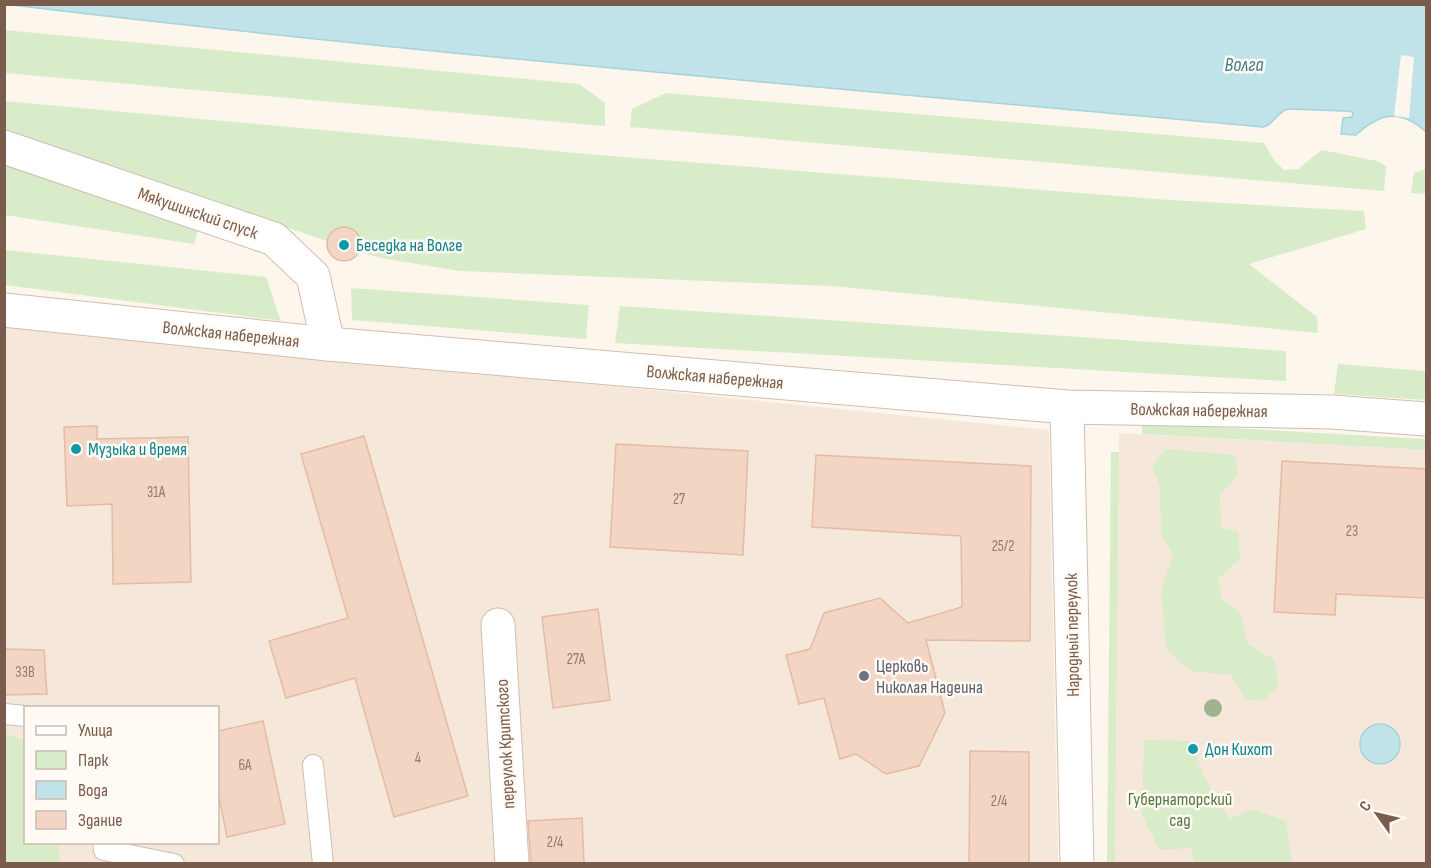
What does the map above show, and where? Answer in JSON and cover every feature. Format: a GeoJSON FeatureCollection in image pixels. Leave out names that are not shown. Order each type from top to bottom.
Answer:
{"type":"FeatureCollection","features":[{"type":"Feature","properties":{"kind":"street","name":"Мякушинский спуск"},"geometry":{"type":"LineString","coordinates":[[4,147],[274,238],[312,276],[328,344]]}},
{"type":"Feature","properties":{"kind":"street","name":"Волжская набережная"},"geometry":{"type":"LineString","coordinates":[[4,310],[328,344],[1067,407],[1332,412],[1426,418]]}},
{"type":"Feature","properties":{"kind":"street","name":"Народный переулок"},"geometry":{"type":"LineString","coordinates":[[1067,407],[1077,864]]}},
{"type":"Feature","properties":{"kind":"street","name":"переулок Критского"},"geometry":{"type":"LineString","coordinates":[[498,625],[512,864]]}},
{"type":"Feature","properties":{"kind":"lane"},"geometry":{"type":"LineString","coordinates":[[4,714],[24,716]]}},
{"type":"Feature","properties":{"kind":"lane"},"geometry":{"type":"LineString","coordinates":[[313,765],[323,864]]}},
{"type":"Feature","properties":{"kind":"lane"},"geometry":{"type":"LineString","coordinates":[[103,844],[104,850],[174,864]]}},
{"type":"Feature","properties":{"kind":"shaded area"},"geometry":{"type":"Polygon","coordinates":[[[4,325],[1049,430],[1058,863],[5,863],[4,325]]]}},
{"type":"Feature","properties":{"kind":"shaded area"},"geometry":{"type":"Polygon","coordinates":[[[1119,433],[1426,450],[1426,863],[1115,864],[1119,433]]]}},
{"type":"Feature","properties":{"kind":"green space"},"geometry":{"type":"Polygon","coordinates":[[[4,30],[579,84],[605,103],[605,126],[5,73],[4,30]]]}},
{"type":"Feature","properties":{"kind":"green space"},"geometry":{"type":"Polygon","coordinates":[[[666,93],[1264,143],[1274,160],[1284,170],[1298,169],[1322,150],[1377,161],[1386,166],[1384,191],[630,127],[632,109],[666,93]]]}},
{"type":"Feature","properties":{"kind":"green space"},"geometry":{"type":"Polygon","coordinates":[[[4,101],[598,155],[1170,200],[1364,211],[1366,229],[1249,264],[1317,317],[1318,333],[832,286],[460,271],[381,258],[359,252],[358,236],[349,228],[337,229],[331,233],[327,241],[5,133],[4,101]]]}},
{"type":"Feature","properties":{"kind":"green space"},"geometry":{"type":"Polygon","coordinates":[[[5,161],[198,230],[194,244],[5,215],[5,161]]]}},
{"type":"Feature","properties":{"kind":"green space"},"geometry":{"type":"Polygon","coordinates":[[[1426,169],[1426,194],[1411,193],[1414,173],[1426,169]]]}},
{"type":"Feature","properties":{"kind":"green space"},"geometry":{"type":"Polygon","coordinates":[[[5,250],[266,277],[281,321],[5,285],[5,250]]]}},
{"type":"Feature","properties":{"kind":"green space"},"geometry":{"type":"Polygon","coordinates":[[[351,288],[589,305],[586,339],[352,320],[351,288]]]}},
{"type":"Feature","properties":{"kind":"green space"},"geometry":{"type":"Polygon","coordinates":[[[620,306],[1286,351],[1286,381],[615,343],[620,306]]]}},
{"type":"Feature","properties":{"kind":"green space"},"geometry":{"type":"Polygon","coordinates":[[[1338,364],[1426,371],[1426,400],[1334,394],[1338,364]]]}},
{"type":"Feature","properties":{"kind":"green space"},"geometry":{"type":"Polygon","coordinates":[[[1142,423],[1426,439],[1426,450],[1142,434],[1142,423]]]}},
{"type":"Feature","properties":{"kind":"green space"},"geometry":{"type":"Polygon","coordinates":[[[1165,449],[1236,455],[1237,476],[1220,494],[1221,527],[1238,532],[1240,559],[1218,579],[1221,598],[1240,612],[1248,644],[1275,660],[1278,686],[1263,701],[1246,699],[1231,675],[1190,671],[1166,648],[1161,591],[1173,555],[1161,534],[1160,486],[1152,467],[1165,449]]]}},
{"type":"Feature","properties":{"kind":"green space"},"geometry":{"type":"Polygon","coordinates":[[[1111,452],[1119,452],[1115,863],[1107,864],[1111,452]]]}},
{"type":"Feature","properties":{"kind":"green space"},"geometry":{"type":"Polygon","coordinates":[[[5,733],[24,741],[24,844],[58,844],[61,863],[5,863],[5,733]]]}},
{"type":"Feature","properties":{"kind":"green space","name":"Губернаторский сад"},"geometry":{"type":"Polygon","coordinates":[[[1144,740],[1190,741],[1207,782],[1229,819],[1253,809],[1286,821],[1292,863],[1195,863],[1191,848],[1160,850],[1142,815],[1144,740]]]}},
{"type":"Feature","properties":{"kind":"water","name":"Волга"},"geometry":{"type":"Polygon","coordinates":[[[12,5],[1426,5],[1426,132],[1408,120],[1391,116],[1374,122],[1356,135],[1341,134],[1343,118],[1352,117],[1353,112],[1345,111],[1287,109],[1263,127],[480,56],[12,5]]]}},
{"type":"Feature","properties":{"kind":"water"},"geometry":{"type":"Polygon","coordinates":[[[1380,724],[1394,730],[1400,744],[1394,758],[1380,764],[1366,758],[1360,744],[1366,730],[1380,724]]]}},
{"type":"Feature","properties":{"kind":"pier"},"geometry":{"type":"Polygon","coordinates":[[[1401,55],[1414,57],[1409,118],[1394,116],[1401,55]]]}},
{"type":"Feature","properties":{"kind":"building","name":"Беседка на Волге"},"geometry":{"type":"Polygon","coordinates":[[[344,227],[356,232],[361,244],[356,256],[344,261],[332,256],[327,244],[332,232],[344,227]]]}},
{"type":"Feature","properties":{"kind":"building"},"geometry":{"type":"Polygon","coordinates":[[[97,426],[97,439],[188,437],[191,582],[113,584],[112,504],[67,506],[64,427],[97,426]]]}},
{"type":"Feature","properties":{"kind":"building"},"geometry":{"type":"Polygon","coordinates":[[[364,436],[468,796],[394,817],[355,678],[286,698],[269,641],[348,618],[301,454],[364,436]]]}},
{"type":"Feature","properties":{"kind":"building"},"geometry":{"type":"Polygon","coordinates":[[[616,444],[748,451],[743,555],[610,547],[616,444]]]}},
{"type":"Feature","properties":{"kind":"building"},"geometry":{"type":"Polygon","coordinates":[[[816,455],[1031,466],[1030,641],[926,640],[945,713],[919,766],[886,774],[856,754],[840,759],[824,698],[799,704],[786,655],[810,649],[824,613],[880,598],[908,623],[962,607],[961,536],[812,527],[816,455]]]}},
{"type":"Feature","properties":{"kind":"building"},"geometry":{"type":"Polygon","coordinates":[[[1282,461],[1426,469],[1426,598],[1336,594],[1335,615],[1274,612],[1282,461]]]}},
{"type":"Feature","properties":{"kind":"building"},"geometry":{"type":"Polygon","coordinates":[[[598,609],[610,700],[553,708],[542,617],[598,609]]]}},
{"type":"Feature","properties":{"kind":"building"},"geometry":{"type":"Polygon","coordinates":[[[4,649],[44,650],[47,694],[4,695],[4,649]]]}},
{"type":"Feature","properties":{"kind":"building"},"geometry":{"type":"Polygon","coordinates":[[[263,721],[285,824],[227,837],[219,797],[219,731],[263,721]]]}},
{"type":"Feature","properties":{"kind":"building"},"geometry":{"type":"Polygon","coordinates":[[[970,751],[1029,752],[1029,864],[969,864],[970,751]]]}},
{"type":"Feature","properties":{"kind":"building"},"geometry":{"type":"Polygon","coordinates":[[[582,818],[584,864],[531,864],[528,821],[582,818]]]}},
{"type":"Feature","properties":{"kind":"place","name":"Беседка на Волге"},"geometry":{"type":"Point","coordinates":[344,245]}},
{"type":"Feature","properties":{"kind":"place","name":"Музыка и время"},"geometry":{"type":"Point","coordinates":[76,449]}},
{"type":"Feature","properties":{"kind":"place","name":"Церковь Николая Надеина"},"geometry":{"type":"Point","coordinates":[864,676]}},
{"type":"Feature","properties":{"kind":"place","name":"Дон Кихот"},"geometry":{"type":"Point","coordinates":[1193,749]}}]}
